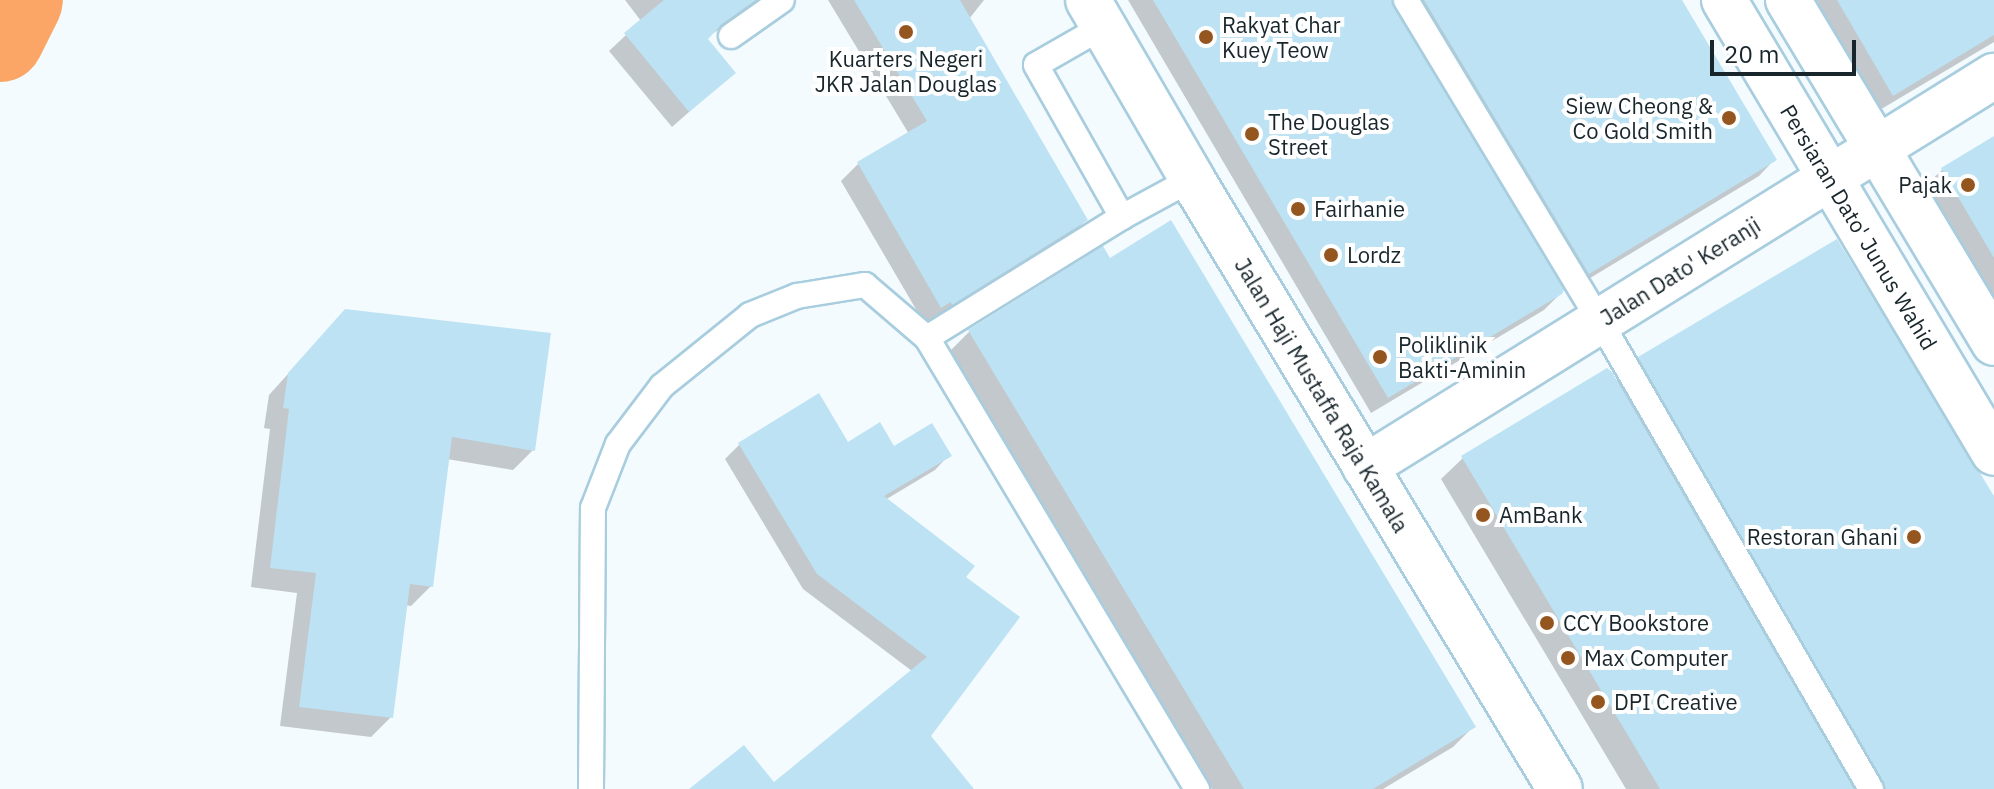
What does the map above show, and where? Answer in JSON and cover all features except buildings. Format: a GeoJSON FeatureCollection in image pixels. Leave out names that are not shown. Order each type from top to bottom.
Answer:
{"type":"FeatureCollection","features":[{"type":"Feature","properties":{"kind":"street","name":"Persiaran Dato' Junus Wahid"},"geometry":{"type":"LineString","coordinates":[[1724,0],[1994,453]]}},
{"type":"Feature","properties":{"kind":"street"},"geometry":{"type":"LineString","coordinates":[[1788,0],[1994,343]]}},
{"type":"Feature","properties":{"kind":"street","name":"Jalan Haji Mustaffa Raja Kamala"},"geometry":{"type":"LineString","coordinates":[[1096,13],[1553,786]]}},
{"type":"Feature","properties":{"kind":"street","name":"Jalan Dato' Keranji"},"geometry":{"type":"LineString","coordinates":[[1365,467],[1994,76]]}},
{"type":"Feature","properties":{"kind":"lane"},"geometry":{"type":"LineString","coordinates":[[731,36],[782,0]]}},
{"type":"Feature","properties":{"kind":"lane"},"geometry":{"type":"LineString","coordinates":[[1406,0],[1600,321],[1871,789]]}},
{"type":"Feature","properties":{"kind":"lane"},"geometry":{"type":"LineString","coordinates":[[1096,13],[1036,65],[1122,217]]}},
{"type":"Feature","properties":{"kind":"lane"},"geometry":{"type":"LineString","coordinates":[[927,338],[1122,217],[1192,179]]}},
{"type":"Feature","properties":{"kind":"lane"},"geometry":{"type":"LineString","coordinates":[[591,789],[593,508],[618,444],[662,386],[750,315],[797,296],[865,285],[927,338],[1197,789]]}},
{"type":"Feature","properties":{"kind":"waterway"},"geometry":{"type":"LineString","coordinates":[[0,38],[19,0]]}},
{"type":"Feature","properties":{"kind":"place","name":"Kuarters Negeri JKR Jalan Douglas"},"geometry":{"type":"Point","coordinates":[906,32]}},
{"type":"Feature","properties":{"kind":"place","name":"Rakyat Char Kuey Teow"},"geometry":{"type":"Point","coordinates":[1206,37]}},
{"type":"Feature","properties":{"kind":"place","name":"Siew Cheong & Co Gold Smith"},"geometry":{"type":"Point","coordinates":[1729,118]}},
{"type":"Feature","properties":{"kind":"place","name":"The Douglas Street"},"geometry":{"type":"Point","coordinates":[1252,134]}},
{"type":"Feature","properties":{"kind":"place","name":"Pajak"},"geometry":{"type":"Point","coordinates":[1968,185]}},
{"type":"Feature","properties":{"kind":"place","name":"Fairhanie"},"geometry":{"type":"Point","coordinates":[1298,209]}},
{"type":"Feature","properties":{"kind":"place","name":"Lordz"},"geometry":{"type":"Point","coordinates":[1331,255]}},
{"type":"Feature","properties":{"kind":"place","name":"Poliklinik Bakti-Aminin"},"geometry":{"type":"Point","coordinates":[1380,357]}},
{"type":"Feature","properties":{"kind":"place","name":"AmBank"},"geometry":{"type":"Point","coordinates":[1483,515]}},
{"type":"Feature","properties":{"kind":"place","name":"Restoran Ghani"},"geometry":{"type":"Point","coordinates":[1914,537]}},
{"type":"Feature","properties":{"kind":"place","name":"CCY Bookstore"},"geometry":{"type":"Point","coordinates":[1547,623]}},
{"type":"Feature","properties":{"kind":"place","name":"Max Computer"},"geometry":{"type":"Point","coordinates":[1568,658]}},
{"type":"Feature","properties":{"kind":"place","name":"DPI Creative"},"geometry":{"type":"Point","coordinates":[1598,702]}}]}
